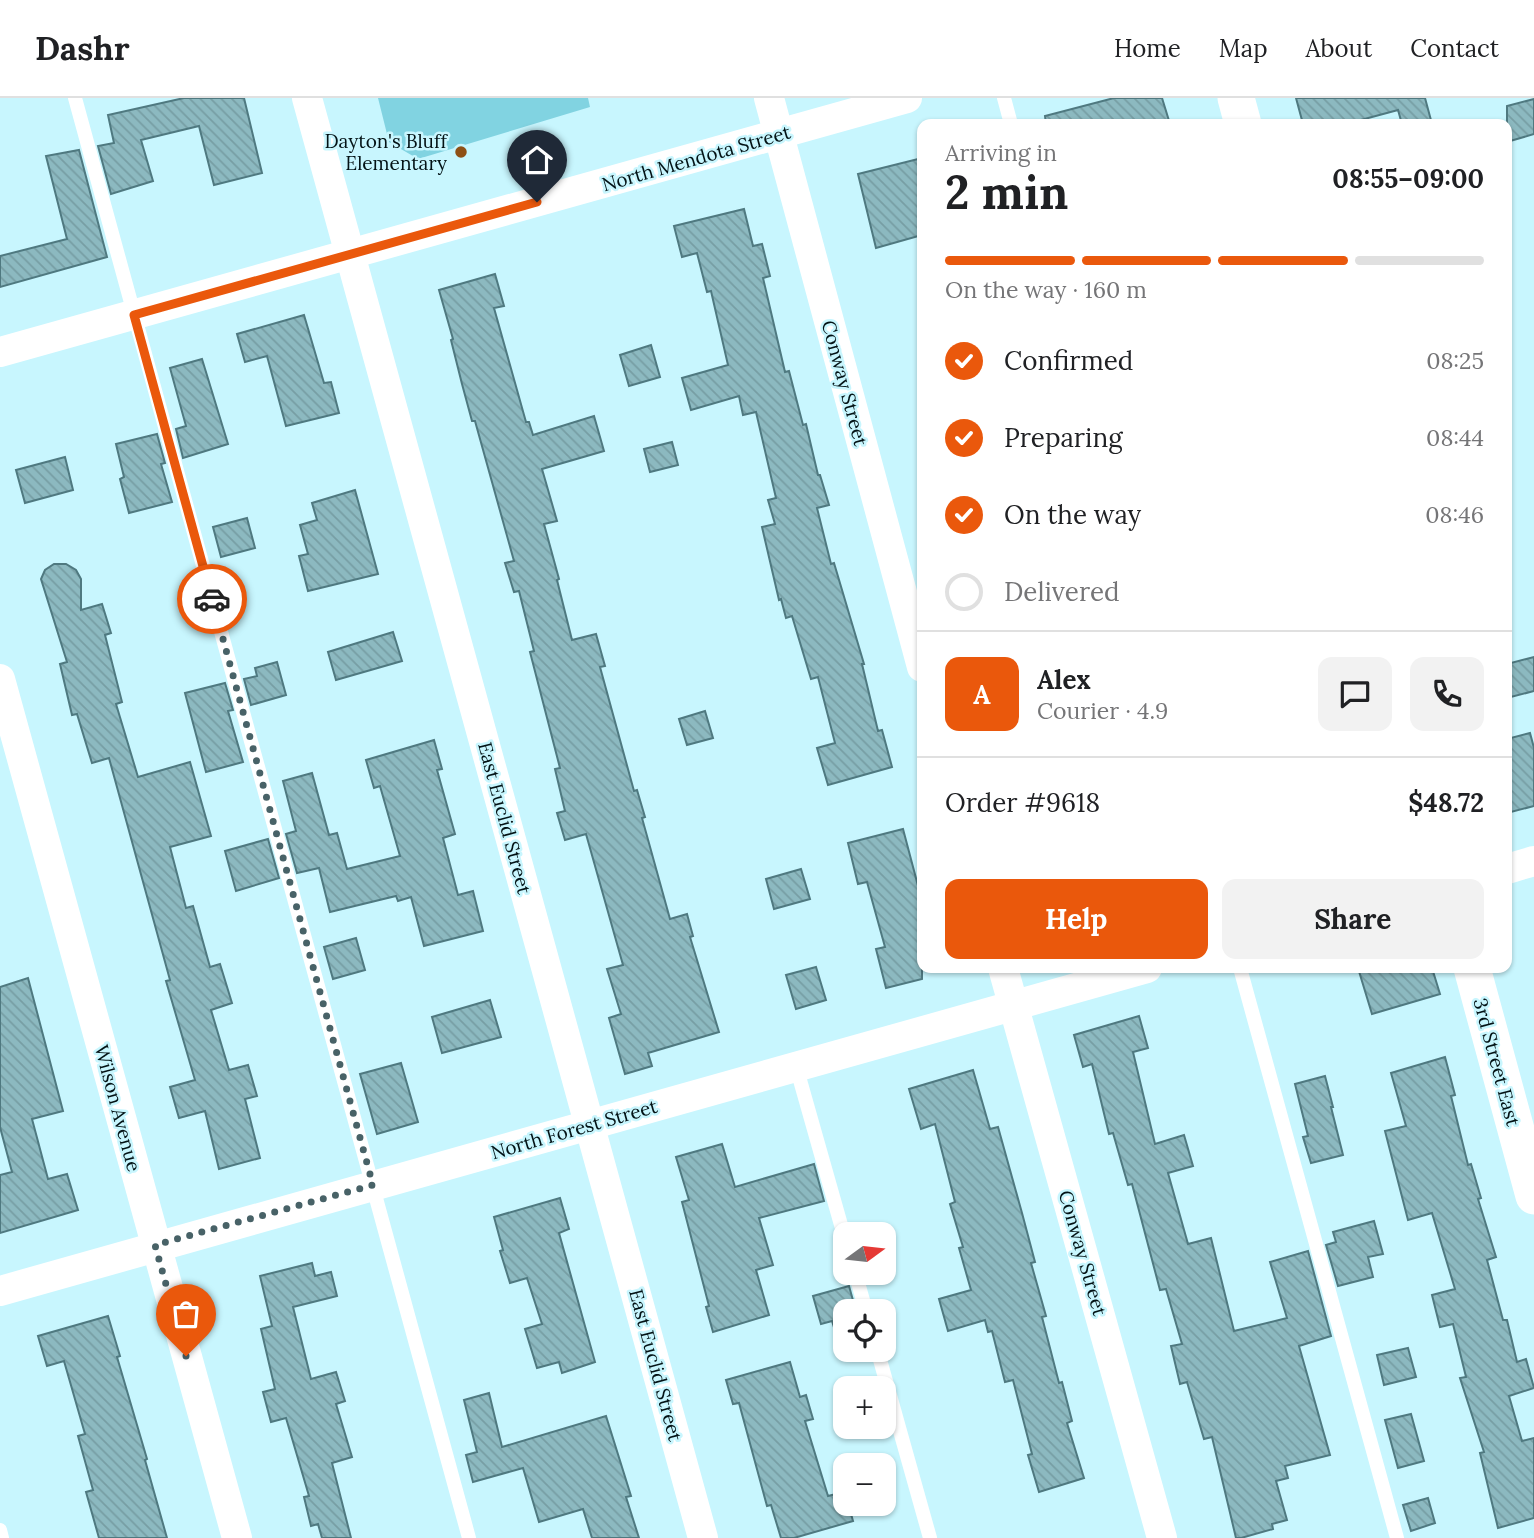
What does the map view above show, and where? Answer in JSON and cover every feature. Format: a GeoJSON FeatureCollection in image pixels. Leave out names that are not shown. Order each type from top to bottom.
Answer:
{"type":"FeatureCollection","features":[{"type":"Feature","properties":{"kind":"street","name":"East Euclid Street"},"geometry":{"type":"LineString","coordinates":[[307,98],[703,1538]]}},
{"type":"Feature","properties":{"kind":"street","name":"Conway Street"},"geometry":{"type":"LineString","coordinates":[[769,98],[917,648]]}},
{"type":"Feature","properties":{"kind":"street","name":"North Mendota Street"},"geometry":{"type":"LineString","coordinates":[[0,352],[906,98]]}},
{"type":"Feature","properties":{"kind":"street"},"geometry":{"type":"LineString","coordinates":[[1236,98],[1242,119]]}},
{"type":"Feature","properties":{"kind":"street","name":"Wilson Avenue"},"geometry":{"type":"LineString","coordinates":[[0,678],[237,1538]]}},
{"type":"Feature","properties":{"kind":"street"},"geometry":{"type":"LineString","coordinates":[[1512,868],[1534,861]]}},
{"type":"Feature","properties":{"kind":"street","name":"Conway Street"},"geometry":{"type":"LineString","coordinates":[[1004,973],[1162,1538]]}},
{"type":"Feature","properties":{"kind":"street","name":"North Forest Street"},"geometry":{"type":"LineString","coordinates":[[0,1291],[155,1245],[1130,973]]}},
{"type":"Feature","properties":{"kind":"street","name":"3rd Street East"},"geometry":{"type":"LineString","coordinates":[[1473,973],[1534,1196]]}},
{"type":"Feature","properties":{"kind":"lane"},"geometry":{"type":"LineString","coordinates":[[75,98],[469,1538]]}},
{"type":"Feature","properties":{"kind":"lane"},"geometry":{"type":"LineString","coordinates":[[1004,98],[1010,119]]}},
{"type":"Feature","properties":{"kind":"lane"},"geometry":{"type":"LineString","coordinates":[[1241,973],[1397,1538]]}},
{"type":"Feature","properties":{"kind":"lane"},"geometry":{"type":"LineString","coordinates":[[796,1066],[840,1222]]}},
{"type":"Feature","properties":{"kind":"lane"},"geometry":{"type":"LineString","coordinates":[[881,1362],[930,1538]]}},
{"type":"Feature","properties":{"kind":"lane"},"geometry":{"type":"LineString","coordinates":[[0,1530],[2,1538]]}},
{"type":"Feature","properties":{"kind":"shaded area"},"geometry":{"type":"Polygon","coordinates":[[[378,98],[588,98],[590,107],[418,159],[389,142],[378,98]]]}},
{"type":"Feature","properties":{"kind":"building"},"geometry":{"type":"Polygon","coordinates":[[[184,98],[244,98],[262,173],[214,185],[199,126],[141,140],[153,181],[111,194],[98,146],[114,143],[108,115],[184,98]]]}},
{"type":"Feature","properties":{"kind":"building"},"geometry":{"type":"Polygon","coordinates":[[[1114,98],[1162,98],[1168,119],[1045,119],[1045,116],[1114,98]]]}},
{"type":"Feature","properties":{"kind":"building"},"geometry":{"type":"Polygon","coordinates":[[[1296,98],[1425,98],[1431,119],[1401,119],[1398,110],[1365,119],[1302,119],[1296,98]]]}},
{"type":"Feature","properties":{"kind":"building"},"geometry":{"type":"Polygon","coordinates":[[[1534,99],[1534,134],[1512,141],[1512,119],[1507,119],[1507,106],[1534,99]]]}},
{"type":"Feature","properties":{"kind":"building"},"geometry":{"type":"Polygon","coordinates":[[[79,150],[107,257],[0,287],[0,256],[67,239],[46,156],[79,150]]]}},
{"type":"Feature","properties":{"kind":"building"},"geometry":{"type":"Polygon","coordinates":[[[917,159],[917,236],[876,248],[858,174],[917,159]]]}},
{"type":"Feature","properties":{"kind":"building"},"geometry":{"type":"Polygon","coordinates":[[[744,209],[753,246],[762,244],[770,276],[763,278],[785,372],[789,371],[829,505],[817,508],[831,564],[834,563],[864,664],[878,731],[882,730],[892,767],[828,785],[817,748],[835,743],[818,677],[811,679],[792,616],[786,618],[781,599],[779,600],[762,527],[775,524],[768,500],[776,498],[756,412],[743,415],[739,396],[691,410],[682,378],[728,365],[711,291],[707,292],[697,253],[682,257],[674,226],[744,209]]]}},
{"type":"Feature","properties":{"kind":"building"},"geometry":{"type":"Polygon","coordinates":[[[495,274],[504,306],[494,308],[526,422],[529,422],[533,435],[594,416],[604,451],[542,469],[557,521],[544,524],[572,640],[596,634],[605,666],[600,667],[634,791],[637,790],[645,817],[642,818],[670,919],[687,914],[693,936],[690,937],[719,1032],[648,1053],[652,1066],[625,1074],[609,1018],[621,1014],[607,969],[623,965],[586,834],[565,840],[557,813],[565,811],[555,769],[560,768],[530,652],[534,651],[519,591],[514,592],[505,563],[514,561],[475,421],[472,421],[439,290],[495,274]]]}},
{"type":"Feature","properties":{"kind":"building"},"geometry":{"type":"Polygon","coordinates":[[[304,315],[324,383],[331,382],[339,413],[286,426],[267,356],[245,362],[237,334],[304,315]]]}},
{"type":"Feature","properties":{"kind":"building"},"geometry":{"type":"Polygon","coordinates":[[[651,345],[660,377],[629,386],[620,355],[651,345]]]}},
{"type":"Feature","properties":{"kind":"building"},"geometry":{"type":"Polygon","coordinates":[[[202,359],[228,444],[183,458],[176,429],[186,426],[170,368],[202,359]]]}},
{"type":"Feature","properties":{"kind":"building"},"geometry":{"type":"Polygon","coordinates":[[[157,434],[165,463],[161,464],[172,502],[129,513],[120,479],[124,477],[116,444],[157,434]]]}},
{"type":"Feature","properties":{"kind":"building"},"geometry":{"type":"Polygon","coordinates":[[[672,442],[678,465],[650,472],[644,449],[672,442]]]}},
{"type":"Feature","properties":{"kind":"building"},"geometry":{"type":"Polygon","coordinates":[[[65,457],[73,490],[25,503],[16,470],[65,457]]]}},
{"type":"Feature","properties":{"kind":"building"},"geometry":{"type":"Polygon","coordinates":[[[355,490],[378,574],[308,591],[299,556],[308,554],[300,525],[317,520],[312,503],[355,490]]]}},
{"type":"Feature","properties":{"kind":"building"},"geometry":{"type":"Polygon","coordinates":[[[247,518],[255,548],[221,557],[213,527],[247,518]]]}},
{"type":"Feature","properties":{"kind":"building"},"geometry":{"type":"Polygon","coordinates":[[[54,564],[66,564],[76,570],[81,579],[81,610],[102,604],[111,633],[105,635],[122,702],[116,704],[138,777],[190,762],[211,836],[170,847],[186,908],[193,906],[210,967],[220,964],[232,1003],[211,1010],[229,1070],[248,1065],[257,1096],[245,1099],[260,1158],[219,1169],[205,1111],[179,1118],[170,1087],[195,1080],[166,981],[170,980],[109,758],[92,763],[77,714],[72,715],[60,664],[67,662],[41,579],[45,570],[54,564]]]}},
{"type":"Feature","properties":{"kind":"building"},"geometry":{"type":"Polygon","coordinates":[[[393,632],[402,661],[336,680],[328,652],[393,632]]]}},
{"type":"Feature","properties":{"kind":"building"},"geometry":{"type":"Polygon","coordinates":[[[1534,657],[1534,691],[1512,697],[1512,663],[1534,657]]]}},
{"type":"Feature","properties":{"kind":"building"},"geometry":{"type":"Polygon","coordinates":[[[277,662],[286,695],[251,705],[244,679],[257,676],[255,668],[277,662]]]}},
{"type":"Feature","properties":{"kind":"building"},"geometry":{"type":"Polygon","coordinates":[[[225,683],[233,710],[228,711],[243,762],[206,772],[185,693],[225,683]]]}},
{"type":"Feature","properties":{"kind":"building"},"geometry":{"type":"Polygon","coordinates":[[[705,711],[713,738],[687,745],[679,719],[705,711]]]}},
{"type":"Feature","properties":{"kind":"building"},"geometry":{"type":"Polygon","coordinates":[[[1530,733],[1534,748],[1534,806],[1512,812],[1512,738],[1530,733]]]}},
{"type":"Feature","properties":{"kind":"building"},"geometry":{"type":"Polygon","coordinates":[[[434,740],[442,769],[437,770],[455,834],[443,838],[458,895],[473,891],[483,931],[424,946],[411,897],[398,901],[396,896],[330,912],[319,868],[297,873],[286,834],[296,831],[283,781],[312,773],[329,835],[337,833],[347,869],[400,856],[380,786],[374,788],[366,760],[434,740]]]}},
{"type":"Feature","properties":{"kind":"building"},"geometry":{"type":"Polygon","coordinates":[[[903,829],[917,882],[917,973],[922,973],[922,979],[886,988],[876,949],[885,947],[867,882],[858,884],[848,843],[903,829]]]}},
{"type":"Feature","properties":{"kind":"building"},"geometry":{"type":"Polygon","coordinates":[[[268,839],[279,878],[236,891],[225,851],[268,839]]]}},
{"type":"Feature","properties":{"kind":"building"},"geometry":{"type":"Polygon","coordinates":[[[801,869],[810,899],[774,909],[766,879],[801,869]]]}},
{"type":"Feature","properties":{"kind":"building"},"geometry":{"type":"Polygon","coordinates":[[[356,938],[365,970],[333,979],[324,947],[356,938]]]}},
{"type":"Feature","properties":{"kind":"building"},"geometry":{"type":"Polygon","coordinates":[[[816,967],[826,1000],[796,1009],[786,975],[816,967]]]}},
{"type":"Feature","properties":{"kind":"building"},"geometry":{"type":"Polygon","coordinates":[[[1360,973],[1434,973],[1440,994],[1372,1014],[1360,973]]]}},
{"type":"Feature","properties":{"kind":"building"},"geometry":{"type":"Polygon","coordinates":[[[28,978],[63,1111],[32,1119],[48,1179],[67,1174],[78,1210],[0,1233],[0,1175],[12,1172],[0,1127],[0,987],[28,978]]]}},
{"type":"Feature","properties":{"kind":"building"},"geometry":{"type":"Polygon","coordinates":[[[490,1000],[501,1037],[442,1053],[432,1017],[490,1000]]]}},
{"type":"Feature","properties":{"kind":"building"},"geometry":{"type":"Polygon","coordinates":[[[1139,1016],[1148,1048],[1133,1052],[1155,1144],[1184,1135],[1193,1166],[1168,1173],[1188,1244],[1211,1238],[1234,1331],[1287,1318],[1270,1262],[1308,1251],[1331,1336],[1299,1346],[1330,1455],[1285,1466],[1288,1478],[1276,1481],[1287,1520],[1272,1524],[1273,1529],[1241,1538],[1236,1538],[1212,1437],[1204,1439],[1187,1382],[1180,1384],[1171,1346],[1182,1344],[1166,1289],[1160,1290],[1132,1184],[1128,1185],[1113,1133],[1109,1134],[1092,1064],[1083,1067],[1074,1035],[1139,1016]]]}},
{"type":"Feature","properties":{"kind":"building"},"geometry":{"type":"Polygon","coordinates":[[[1445,1057],[1455,1095],[1451,1096],[1468,1165],[1471,1164],[1481,1198],[1478,1199],[1496,1257],[1487,1260],[1503,1320],[1507,1320],[1517,1362],[1526,1359],[1534,1388],[1509,1396],[1522,1441],[1534,1438],[1534,1518],[1498,1528],[1480,1453],[1484,1452],[1460,1378],[1466,1377],[1453,1324],[1440,1327],[1432,1295],[1455,1289],[1432,1213],[1408,1220],[1385,1131],[1406,1126],[1391,1073],[1445,1057]]]}},
{"type":"Feature","properties":{"kind":"building"},"geometry":{"type":"Polygon","coordinates":[[[401,1063],[418,1122],[377,1134],[360,1074],[401,1063]]]}},
{"type":"Feature","properties":{"kind":"building"},"geometry":{"type":"Polygon","coordinates":[[[973,1070],[990,1129],[998,1127],[1022,1213],[1035,1262],[1031,1263],[1046,1316],[1042,1317],[1059,1383],[1062,1382],[1072,1421],[1067,1423],[1084,1478],[1039,1492],[1028,1455],[1032,1454],[1013,1380],[1005,1382],[992,1331],[988,1332],[985,1320],[948,1331],[939,1299],[971,1290],[959,1248],[963,1247],[950,1204],[955,1202],[935,1124],[921,1129],[909,1089],[973,1070]]]}},
{"type":"Feature","properties":{"kind":"building"},"geometry":{"type":"Polygon","coordinates":[[[1325,1076],[1343,1155],[1311,1163],[1303,1137],[1308,1136],[1295,1084],[1325,1076]]]}},
{"type":"Feature","properties":{"kind":"building"},"geometry":{"type":"Polygon","coordinates":[[[722,1144],[735,1187],[814,1164],[824,1201],[759,1218],[773,1265],[756,1270],[769,1315],[713,1332],[706,1307],[709,1306],[682,1202],[689,1200],[676,1157],[722,1144]]]}},
{"type":"Feature","properties":{"kind":"building"},"geometry":{"type":"Polygon","coordinates":[[[560,1198],[569,1229],[559,1233],[595,1362],[562,1373],[559,1362],[537,1368],[525,1329],[542,1324],[527,1278],[510,1283],[500,1251],[503,1250],[494,1217],[560,1198]]]}},
{"type":"Feature","properties":{"kind":"building"},"geometry":{"type":"Polygon","coordinates":[[[1374,1221],[1383,1254],[1368,1257],[1373,1277],[1338,1286],[1326,1245],[1336,1242],[1333,1232],[1374,1221]]]}},
{"type":"Feature","properties":{"kind":"building"},"geometry":{"type":"Polygon","coordinates":[[[312,1263],[315,1276],[331,1272],[337,1296],[293,1307],[311,1379],[336,1372],[345,1401],[336,1404],[352,1457],[332,1463],[351,1538],[322,1538],[318,1524],[311,1526],[304,1497],[309,1496],[286,1418],[271,1422],[263,1392],[275,1389],[261,1329],[272,1326],[260,1276],[312,1263]]]}},
{"type":"Feature","properties":{"kind":"building"},"geometry":{"type":"Polygon","coordinates":[[[849,1286],[853,1299],[833,1299],[833,1324],[832,1321],[821,1324],[813,1296],[849,1286]]]}},
{"type":"Feature","properties":{"kind":"building"},"geometry":{"type":"Polygon","coordinates":[[[108,1316],[167,1538],[99,1538],[86,1492],[93,1490],[78,1436],[85,1434],[64,1361],[47,1366],[38,1336],[108,1316]]]}},
{"type":"Feature","properties":{"kind":"building"},"geometry":{"type":"Polygon","coordinates":[[[1408,1348],[1416,1377],[1384,1385],[1377,1355],[1408,1348]]]}},
{"type":"Feature","properties":{"kind":"building"},"geometry":{"type":"Polygon","coordinates":[[[790,1362],[800,1397],[806,1395],[813,1419],[805,1421],[828,1496],[833,1495],[833,1516],[852,1516],[853,1521],[794,1538],[781,1538],[771,1505],[767,1506],[739,1403],[733,1404],[726,1380],[790,1362]]]}},
{"type":"Feature","properties":{"kind":"building"},"geometry":{"type":"Polygon","coordinates":[[[489,1393],[502,1447],[606,1416],[631,1496],[626,1497],[639,1538],[592,1538],[583,1509],[539,1522],[523,1468],[473,1482],[466,1455],[477,1452],[464,1400],[489,1393]]]}},
{"type":"Feature","properties":{"kind":"building"},"geometry":{"type":"Polygon","coordinates":[[[1411,1414],[1424,1461],[1398,1468],[1385,1420],[1411,1414]]]}},
{"type":"Feature","properties":{"kind":"building"},"geometry":{"type":"Polygon","coordinates":[[[1428,1498],[1435,1523],[1411,1531],[1403,1505],[1428,1498]]]}},
{"type":"Feature","properties":{"kind":"way so far"},"geometry":{"type":"LineString","coordinates":[[186,1356],[155,1245],[373,1185],[212,599]]}},
{"type":"Feature","properties":{"kind":"place","name":"Dayton's Bluff Elementary"},"geometry":{"type":"Point","coordinates":[461,152]}},
{"type":"Feature","properties":{"kind":"route"},"geometry":{"type":"LineString","coordinates":[[212,599],[134,315],[537,202]]}}]}
